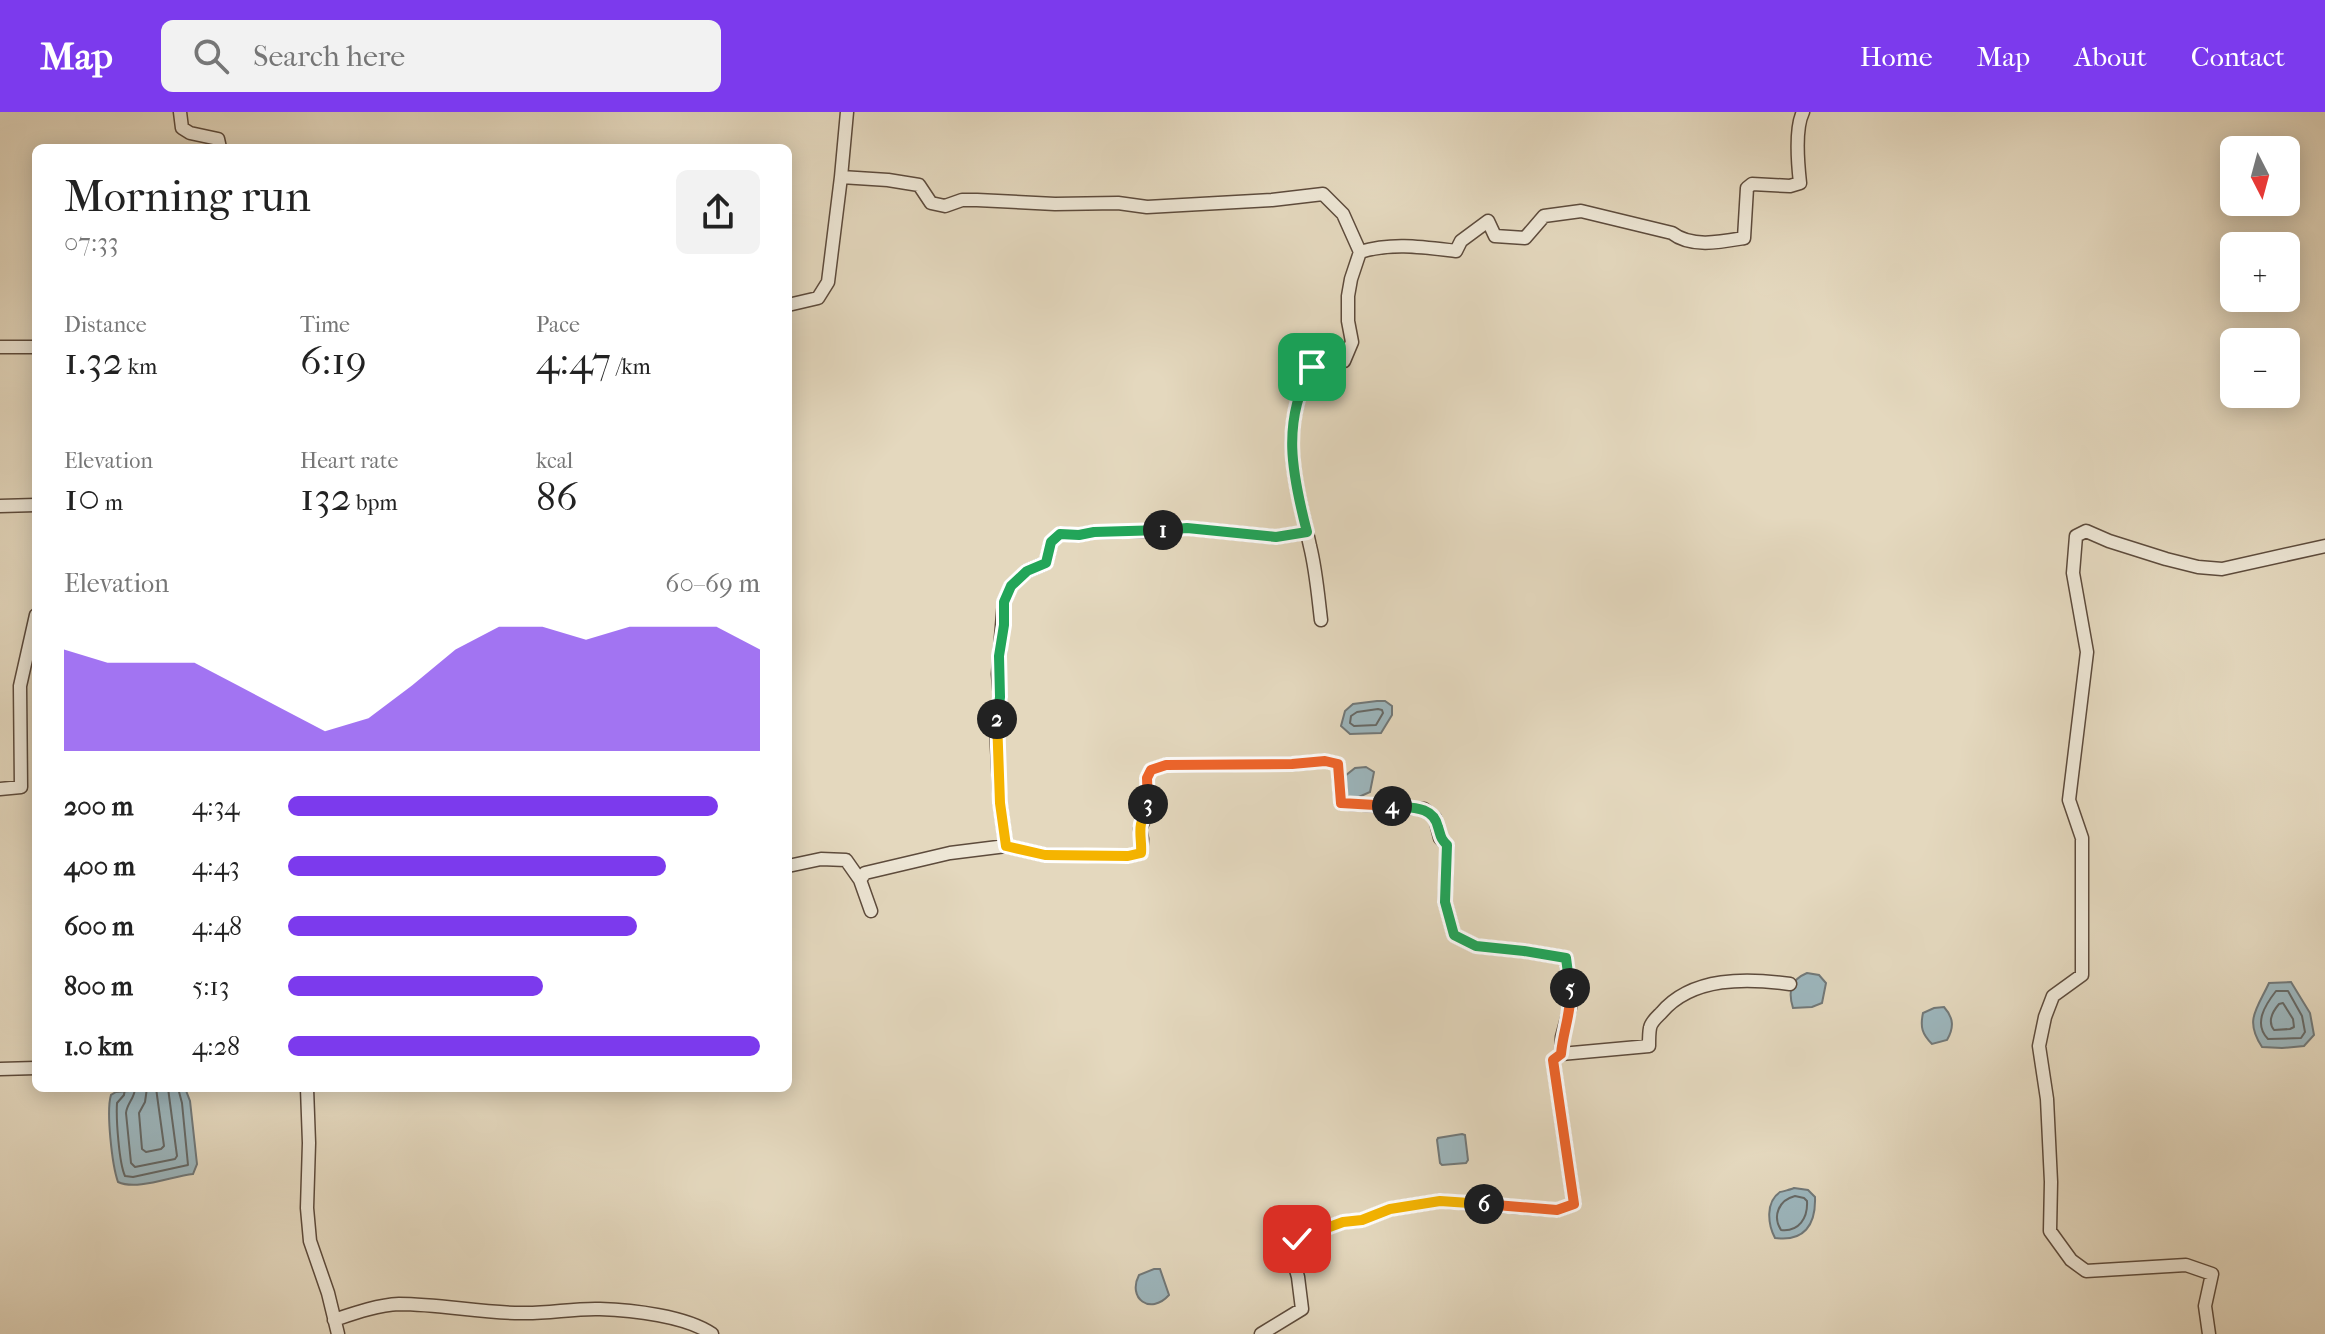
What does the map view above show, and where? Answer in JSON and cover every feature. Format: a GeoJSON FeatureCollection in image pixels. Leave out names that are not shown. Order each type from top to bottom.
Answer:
{"type":"FeatureCollection","features":[{"type":"Feature","properties":{"kind":"street"},"geometry":{"type":"LineString","coordinates":[[180,112],[182,128],[190,133],[218,139],[219,144]]}},
{"type":"Feature","properties":{"kind":"street"},"geometry":{"type":"LineString","coordinates":[[792,304],[818,298],[828,282],[847,112]]}},
{"type":"Feature","properties":{"kind":"street"},"geometry":{"type":"LineString","coordinates":[[1360,252],[1405,246],[1456,251],[1461,241],[1488,221],[1495,236],[1525,238],[1544,216],[1581,211],[1672,233],[1680,240],[1706,242],[1744,238],[1747,188],[1752,184],[1790,186],[1800,183],[1798,132],[1803,112]]}},
{"type":"Feature","properties":{"kind":"street"},"geometry":{"type":"LineString","coordinates":[[841,177],[919,185],[931,203],[945,206],[962,200],[977,200],[1118,203],[1147,207],[1323,194],[1343,214],[1360,252],[1348,296],[1352,342],[1344,361],[1312,367],[1298,397],[1291,441],[1292,467],[1311,549],[1321,620]]}},
{"type":"Feature","properties":{"kind":"street"},"geometry":{"type":"LineString","coordinates":[[0,347],[32,347]]}},
{"type":"Feature","properties":{"kind":"street"},"geometry":{"type":"LineString","coordinates":[[0,506],[32,505]]}},
{"type":"Feature","properties":{"kind":"street"},"geometry":{"type":"LineString","coordinates":[[1006,846],[1000,803],[996,726],[1004,602],[1011,586],[1027,571],[1046,563],[1051,542],[1060,534],[1187,528],[1276,537],[1307,532]]}},
{"type":"Feature","properties":{"kind":"street"},"geometry":{"type":"LineString","coordinates":[[2209,1334],[2205,1306],[2212,1274],[2186,1265],[2086,1271],[2071,1260],[2050,1231],[2047,1099],[2039,1046],[2053,996],[2082,975],[2082,838],[2069,800],[2087,652],[2073,573],[2076,536],[2086,531],[2166,559],[2222,569],[2325,546]]}},
{"type":"Feature","properties":{"kind":"street"},"geometry":{"type":"LineString","coordinates":[[0,789],[21,787],[20,686],[32,633]]}},
{"type":"Feature","properties":{"kind":"street"},"geometry":{"type":"LineString","coordinates":[[860,880],[865,873],[950,853],[1006,846],[1045,855],[1128,856],[1141,853],[1140,829],[1149,809],[1147,778],[1151,770],[1166,765],[1325,761],[1338,764],[1341,803],[1424,809],[1435,818],[1440,838],[1447,845],[1445,902],[1454,935],[1476,946],[1566,958],[1571,1004],[1561,1054]]}},
{"type":"Feature","properties":{"kind":"street"},"geometry":{"type":"LineString","coordinates":[[792,865],[821,859],[846,860],[860,880],[871,911]]}},
{"type":"Feature","properties":{"kind":"street"},"geometry":{"type":"LineString","coordinates":[[1261,1334],[1302,1309],[1291,1252],[1297,1239],[1390,1209],[1440,1201],[1557,1210],[1574,1204],[1553,1060],[1561,1054],[1649,1046],[1650,1026],[1665,1008],[1689,991],[1711,984],[1762,980],[1790,984]]}},
{"type":"Feature","properties":{"kind":"street"},"geometry":{"type":"LineString","coordinates":[[0,1069],[32,1068]]}},
{"type":"Feature","properties":{"kind":"street"},"geometry":{"type":"LineString","coordinates":[[307,1092],[310,1241],[338,1334]]}},
{"type":"Feature","properties":{"kind":"street"},"geometry":{"type":"LineString","coordinates":[[334,1320],[397,1304],[543,1314],[598,1309],[677,1320],[712,1334]]}},
{"type":"Feature","properties":{"kind":"water"},"geometry":{"type":"Polygon","coordinates":[[[1385,701],[1392,706],[1392,715],[1381,733],[1350,734],[1341,726],[1345,711],[1353,704],[1385,701]]]}},
{"type":"Feature","properties":{"kind":"water"},"geometry":{"type":"Polygon","coordinates":[[[1366,767],[1374,772],[1370,792],[1352,800],[1347,795],[1345,776],[1355,768],[1366,767]]]}},
{"type":"Feature","properties":{"kind":"water"},"geometry":{"type":"Polygon","coordinates":[[[1807,973],[1819,975],[1826,983],[1822,1003],[1793,1008],[1792,987],[1797,979],[1807,973]]]}},
{"type":"Feature","properties":{"kind":"water"},"geometry":{"type":"Polygon","coordinates":[[[2291,982],[2310,1013],[2314,1035],[2304,1046],[2262,1047],[2253,1022],[2257,1008],[2269,983],[2291,982]]]}},
{"type":"Feature","properties":{"kind":"water"},"geometry":{"type":"Polygon","coordinates":[[[1944,1007],[1951,1019],[1951,1031],[1947,1040],[1932,1044],[1923,1030],[1923,1013],[1944,1007]]]}},
{"type":"Feature","properties":{"kind":"water"},"geometry":{"type":"Polygon","coordinates":[[[116,1092],[187,1092],[197,1164],[193,1174],[145,1184],[118,1182],[110,1138],[111,1095],[116,1092]]]}},
{"type":"Feature","properties":{"kind":"water"},"geometry":{"type":"Polygon","coordinates":[[[1465,1135],[1468,1160],[1466,1163],[1442,1165],[1438,1138],[1465,1135]]]}},
{"type":"Feature","properties":{"kind":"water"},"geometry":{"type":"Polygon","coordinates":[[[1794,1188],[1808,1190],[1815,1197],[1813,1216],[1801,1234],[1785,1239],[1775,1238],[1770,1220],[1772,1202],[1780,1192],[1794,1188]]]}},
{"type":"Feature","properties":{"kind":"water"},"geometry":{"type":"Polygon","coordinates":[[[1160,1269],[1169,1295],[1155,1304],[1148,1304],[1138,1297],[1136,1283],[1139,1275],[1160,1269]]]}},
{"type":"Feature","properties":{"kind":"route"},"geometry":{"type":"LineString","coordinates":[[1297,1239],[1390,1209],[1440,1201],[1557,1210],[1574,1204],[1553,1060],[1561,1054],[1571,1004],[1566,958],[1476,946],[1454,935],[1445,902],[1447,845],[1440,838],[1435,818],[1424,809],[1341,803],[1338,764],[1325,761],[1166,765],[1151,770],[1147,778],[1149,809],[1140,829],[1141,853],[1128,856],[1045,855],[1006,846],[1000,803],[996,726],[1004,602],[1011,586],[1027,571],[1046,563],[1051,542],[1060,534],[1187,528],[1276,537],[1307,532],[1292,467],[1291,441],[1298,397],[1312,367]]}}]}
